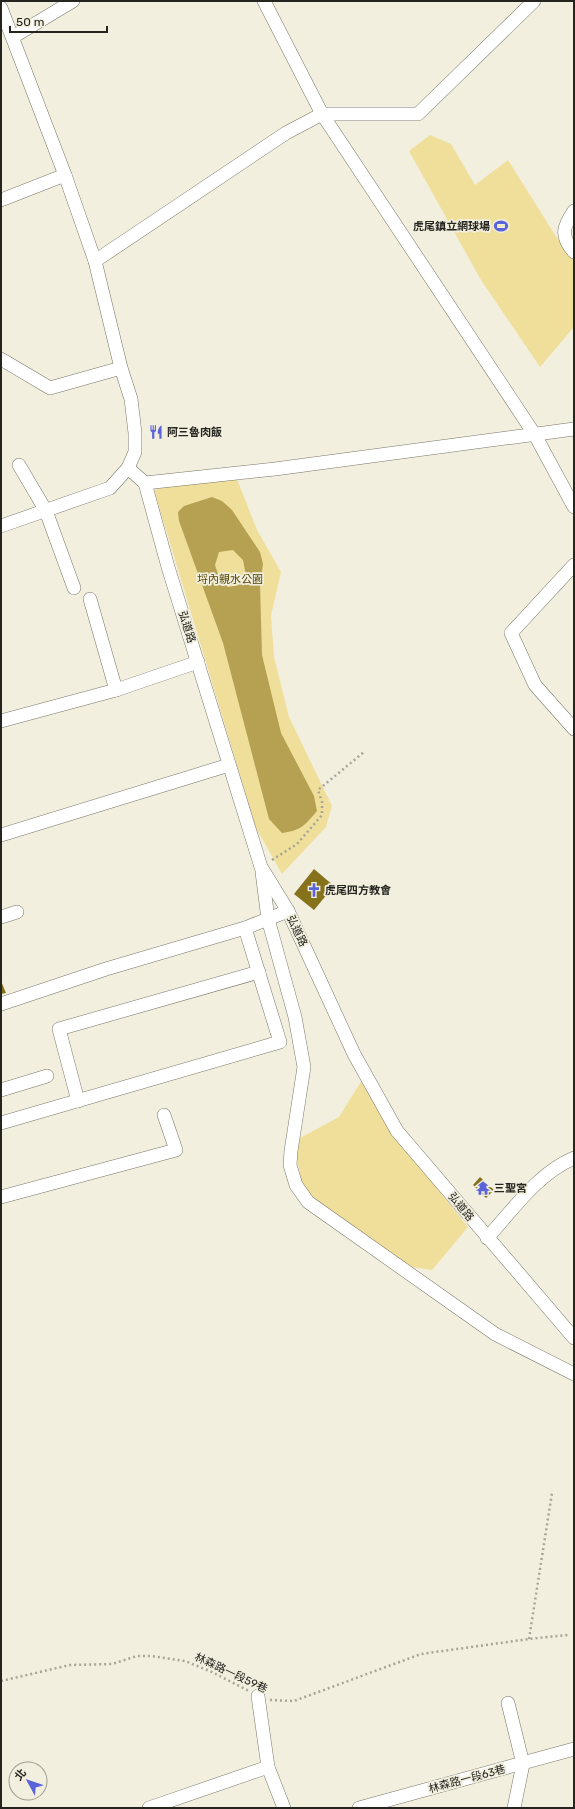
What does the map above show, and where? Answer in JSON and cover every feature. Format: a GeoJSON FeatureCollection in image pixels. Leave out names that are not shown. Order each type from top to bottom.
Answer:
{"type":"FeatureCollection","features":[{"type":"Feature","properties":{"kind":"street"},"geometry":{"type":"LineString","coordinates":[[13,37],[72,1]]}},
{"type":"Feature","properties":{"kind":"street"},"geometry":{"type":"LineString","coordinates":[[264,1],[322,114],[535,435],[574,507]]}},
{"type":"Feature","properties":{"kind":"street"},"geometry":{"type":"LineString","coordinates":[[95,261],[286,133],[322,114],[418,114],[534,1]]}},
{"type":"Feature","properties":{"kind":"street"},"geometry":{"type":"LineString","coordinates":[[1,8],[65,175],[95,261],[121,368],[131,399],[135,433],[135,452],[128,468],[110,488],[1,526]]}},
{"type":"Feature","properties":{"kind":"street"},"geometry":{"type":"LineString","coordinates":[[1,200],[65,175]]}},
{"type":"Feature","properties":{"kind":"street"},"geometry":{"type":"LineString","coordinates":[[574,211],[565,224],[564,234],[569,247],[574,252]]}},
{"type":"Feature","properties":{"kind":"street"},"geometry":{"type":"LineString","coordinates":[[1,359],[50,388],[121,368]]}},
{"type":"Feature","properties":{"kind":"street"},"geometry":{"type":"LineString","coordinates":[[128,468],[146,483],[275,469],[574,429]]}},
{"type":"Feature","properties":{"kind":"street"},"geometry":{"type":"LineString","coordinates":[[19,465],[46,511],[74,588]]}},
{"type":"Feature","properties":{"kind":"street","name":"弘道路"},"geometry":{"type":"LineString","coordinates":[[146,483],[168,567],[261,867],[288,911],[354,1054],[398,1131],[487,1238],[574,1338]]}},
{"type":"Feature","properties":{"kind":"street"},"geometry":{"type":"LineString","coordinates":[[574,565],[511,633],[535,685],[574,730]]}},
{"type":"Feature","properties":{"kind":"street"},"geometry":{"type":"LineString","coordinates":[[90,599],[116,690]]}},
{"type":"Feature","properties":{"kind":"street"},"geometry":{"type":"LineString","coordinates":[[1,722],[116,690],[198,662]]}},
{"type":"Feature","properties":{"kind":"street"},"geometry":{"type":"LineString","coordinates":[[1,834],[229,765]]}},
{"type":"Feature","properties":{"kind":"street"},"geometry":{"type":"LineString","coordinates":[[261,867],[268,919],[295,1017],[304,1067],[291,1150],[290,1165],[296,1184],[308,1202],[490,1331],[574,1374]]}},
{"type":"Feature","properties":{"kind":"street"},"geometry":{"type":"LineString","coordinates":[[1,1004],[106,969],[245,928],[288,911]]}},
{"type":"Feature","properties":{"kind":"street"},"geometry":{"type":"LineString","coordinates":[[1,917],[17,912]]}},
{"type":"Feature","properties":{"kind":"street"},"geometry":{"type":"LineString","coordinates":[[1,1123],[280,1042],[245,928]]}},
{"type":"Feature","properties":{"kind":"street"},"geometry":{"type":"LineString","coordinates":[[78,1101],[59,1029],[259,972]]}},
{"type":"Feature","properties":{"kind":"street"},"geometry":{"type":"LineString","coordinates":[[1,1090],[48,1076]]}},
{"type":"Feature","properties":{"kind":"street"},"geometry":{"type":"LineString","coordinates":[[1,1197],[176,1150],[164,1116]]}},
{"type":"Feature","properties":{"kind":"street"},"geometry":{"type":"LineString","coordinates":[[487,1238],[536,1183],[564,1162],[574,1158]]}},
{"type":"Feature","properties":{"kind":"street"},"geometry":{"type":"LineString","coordinates":[[258,1696],[268,1767],[284,1808]]}},
{"type":"Feature","properties":{"kind":"street"},"geometry":{"type":"LineString","coordinates":[[508,1704],[522,1764],[514,1808]]}},
{"type":"Feature","properties":{"kind":"street","name":"林森路一段63巷"},"geometry":{"type":"LineString","coordinates":[[359,1808],[574,1749]]}},
{"type":"Feature","properties":{"kind":"street"},"geometry":{"type":"LineString","coordinates":[[149,1808],[268,1767]]}},
{"type":"Feature","properties":{"kind":"path"},"geometry":{"type":"LineString","coordinates":[[261,867],[297,844],[322,815],[322,802],[318,790],[364,752]]}},
{"type":"Feature","properties":{"kind":"path"},"geometry":{"type":"LineString","coordinates":[[529,1639],[552,1493]]}},
{"type":"Feature","properties":{"kind":"path","name":"林森路一段59巷"},"geometry":{"type":"LineString","coordinates":[[1,1681],[70,1665],[112,1664],[137,1656],[151,1656],[185,1661],[212,1672],[258,1696],[273,1701],[294,1701],[421,1654],[568,1635]]}},
{"type":"Feature","properties":{"kind":"green space"},"geometry":{"type":"Polygon","coordinates":[[[430,135],[451,144],[475,185],[508,160],[555,235],[574,260],[574,327],[540,367],[481,280],[409,151],[430,135]]]}},
{"type":"Feature","properties":{"kind":"green space","name":"埒內親水公園"},"geometry":{"type":"Polygon","coordinates":[[[237,479],[257,530],[281,572],[271,615],[274,657],[289,717],[332,806],[326,827],[282,874],[256,828],[154,490],[195,480],[237,479]]]}},
{"type":"Feature","properties":{"kind":"green space"},"geometry":{"type":"Polygon","coordinates":[[[362,1080],[392,1133],[468,1227],[432,1270],[405,1266],[304,1192],[296,1154],[300,1138],[339,1117],[362,1080]]]}},
{"type":"Feature","properties":{"kind":"shaded area"},"geometry":{"type":"Polygon","coordinates":[[[212,497],[222,501],[232,510],[260,552],[263,564],[260,584],[262,655],[281,733],[314,796],[317,811],[298,829],[282,833],[269,819],[223,643],[179,521],[178,512],[184,506],[212,497]],[[233,550],[219,552],[215,565],[219,577],[228,587],[239,585],[246,576],[243,560],[233,550]]]}},
{"type":"Feature","properties":{"kind":"building","name":"虎尾四方教會"},"geometry":{"type":"Polygon","coordinates":[[[314,869],[334,886],[314,910],[294,894],[314,869]]]}},
{"type":"Feature","properties":{"kind":"building"},"geometry":{"type":"Polygon","coordinates":[[[1,981],[6,993],[1,994],[1,981]]]}},
{"type":"Feature","properties":{"kind":"building","name":"三聖宮"},"geometry":{"type":"Polygon","coordinates":[[[480,1177],[494,1190],[486,1198],[473,1185],[480,1177]]]}},
{"type":"Feature","properties":{"kind":"place","name":"虎尾鎮立網球場"},"geometry":{"type":"Point","coordinates":[501,226]}},
{"type":"Feature","properties":{"kind":"place","name":"阿三魯肉飯"},"geometry":{"type":"Point","coordinates":[156,432]}},
{"type":"Feature","properties":{"kind":"place","name":"虎尾四方教會"},"geometry":{"type":"Point","coordinates":[314,890]}},
{"type":"Feature","properties":{"kind":"place","name":"三聖宮"},"geometry":{"type":"Point","coordinates":[483,1188]}}]}
